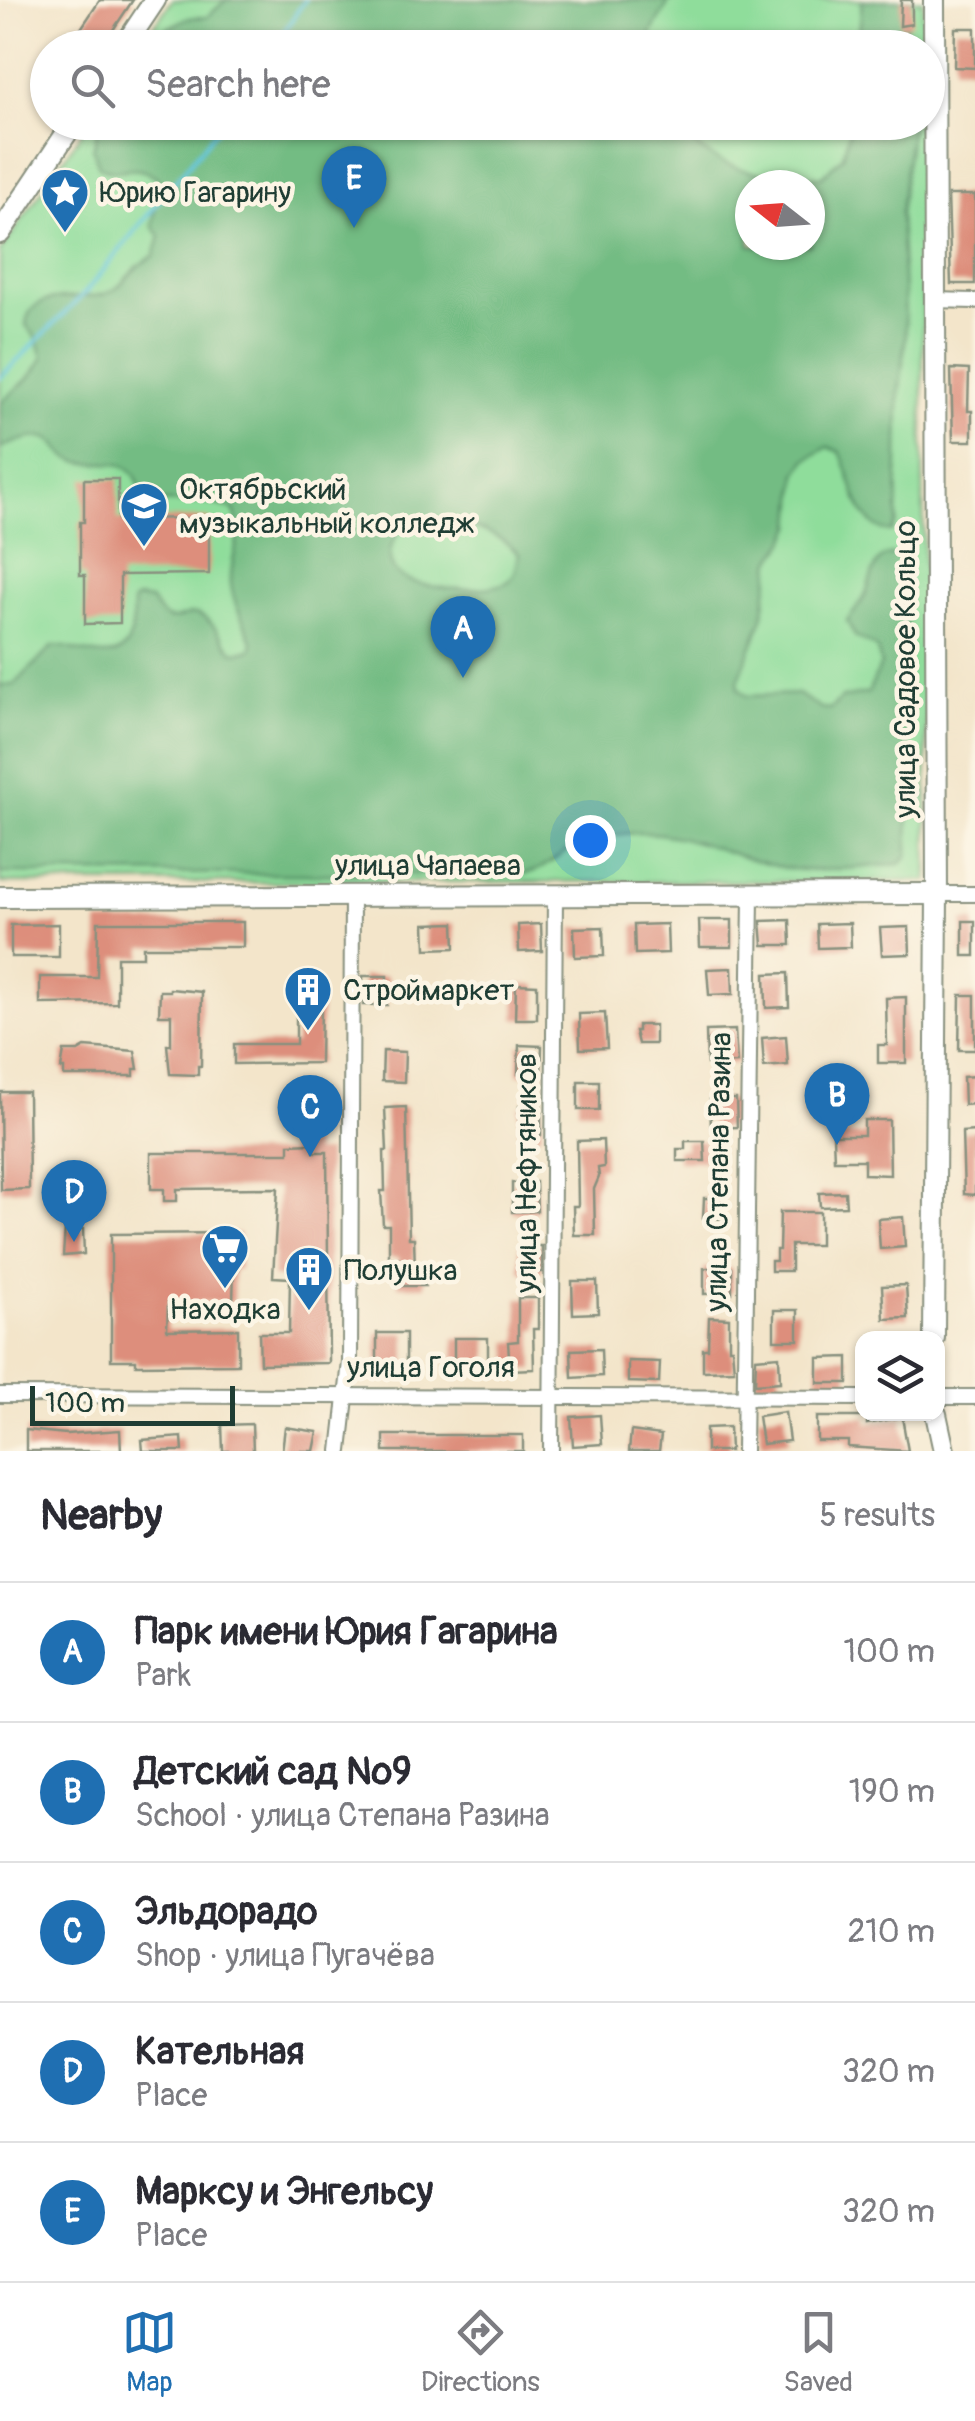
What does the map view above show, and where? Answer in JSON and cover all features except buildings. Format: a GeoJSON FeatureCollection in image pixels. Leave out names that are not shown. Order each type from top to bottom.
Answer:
{"type":"FeatureCollection","features":[{"type":"Feature","properties":{"kind":"main road"},"geometry":{"type":"LineString","coordinates":[[136,30],[155,0]]}},
{"type":"Feature","properties":{"kind":"main road","name":"улица Садовое Кольцо"},"geometry":{"type":"LineString","coordinates":[[934,0],[934,30]]}},
{"type":"Feature","properties":{"kind":"main road"},"geometry":{"type":"LineString","coordinates":[[0,233],[62,140]]}},
{"type":"Feature","properties":{"kind":"main road","name":"улица Садовое Кольцо"},"geometry":{"type":"LineString","coordinates":[[933,140],[937,894],[934,1331]]}},
{"type":"Feature","properties":{"kind":"main road","name":"улица Чапаева"},"geometry":{"type":"LineString","coordinates":[[0,897],[937,894]]}},
{"type":"Feature","properties":{"kind":"main road"},"geometry":{"type":"LineString","coordinates":[[938,1421],[944,1451]]}},
{"type":"Feature","properties":{"kind":"street"},"geometry":{"type":"LineString","coordinates":[[932,300],[975,301]]}},
{"type":"Feature","properties":{"kind":"street"},"geometry":{"type":"LineString","coordinates":[[340,1451],[350,1362],[352,894]]}},
{"type":"Feature","properties":{"kind":"street","name":"улица Чапаева"},"geometry":{"type":"LineString","coordinates":[[937,894],[975,894]]}},
{"type":"Feature","properties":{"kind":"street","name":"улица Степана Разина"},"geometry":{"type":"LineString","coordinates":[[744,1451],[751,895]]}},
{"type":"Feature","properties":{"kind":"street","name":"улица Нефтяников"},"geometry":{"type":"LineString","coordinates":[[551,1451],[554,896]]}},
{"type":"Feature","properties":{"kind":"street","name":"улица Гоголя"},"geometry":{"type":"LineString","coordinates":[[0,1395],[855,1398]]}},
{"type":"Feature","properties":{"kind":"street"},"geometry":{"type":"LineString","coordinates":[[945,1398],[975,1398]]}},
{"type":"Feature","properties":{"kind":"green space"},"geometry":{"type":"Polygon","coordinates":[[[172,0],[923,0],[923,30],[151,30],[172,0]]]}},
{"type":"Feature","properties":{"kind":"green space"},"geometry":{"type":"Polygon","coordinates":[[[226,0],[670,0],[653,30],[165,30],[187,18],[207,17],[226,0]]]}},
{"type":"Feature","properties":{"kind":"green space"},"geometry":{"type":"Polygon","coordinates":[[[862,0],[904,0],[906,30],[860,30],[862,0]]]}},
{"type":"Feature","properties":{"kind":"green space"},"geometry":{"type":"Polygon","coordinates":[[[76,140],[923,140],[928,881],[0,883],[0,252],[76,140]]]}},
{"type":"Feature","properties":{"kind":"green space"},"geometry":{"type":"Polygon","coordinates":[[[95,140],[689,140],[722,162],[748,170],[735,170],[735,260],[825,260],[825,174],[843,156],[847,140],[910,140],[900,214],[906,334],[899,396],[897,522],[892,532],[871,522],[857,500],[840,452],[828,447],[806,460],[797,474],[793,526],[772,560],[763,618],[738,681],[739,689],[747,696],[798,694],[830,709],[843,698],[868,693],[881,664],[877,648],[855,636],[847,621],[864,597],[880,559],[902,556],[906,574],[908,855],[900,864],[805,870],[773,866],[677,837],[637,833],[584,842],[539,869],[516,875],[0,873],[0,685],[14,685],[53,646],[101,655],[121,651],[130,637],[133,601],[138,598],[150,600],[166,618],[195,614],[205,618],[234,652],[251,650],[253,645],[231,584],[238,531],[234,511],[214,504],[151,500],[129,469],[77,461],[45,438],[0,448],[0,404],[43,358],[38,340],[26,325],[29,313],[45,301],[112,291],[154,256],[160,236],[152,226],[159,189],[157,177],[133,169],[114,171],[99,167],[93,149],[95,140]],[[432,521],[399,531],[390,558],[400,576],[412,582],[465,589],[497,586],[512,577],[519,554],[479,529],[432,521]]]}},
{"type":"Feature","properties":{"kind":"waterway"},"geometry":{"type":"LineString","coordinates":[[285,30],[305,0]]}},
{"type":"Feature","properties":{"kind":"waterway"},"geometry":{"type":"LineString","coordinates":[[0,378],[85,293],[208,140]]}},
{"type":"Feature","properties":{"kind":"place","name":"Марксу и Энгельсу"},"geometry":{"type":"Point","coordinates":[354,228]}},
{"type":"Feature","properties":{"kind":"place","name":"Юрию Гагарину"},"geometry":{"type":"Point","coordinates":[65,234]}},
{"type":"Feature","properties":{"kind":"place","name":"Октябрьский музыкальный колледж"},"geometry":{"type":"Point","coordinates":[144,548]}},
{"type":"Feature","properties":{"kind":"place","name":"Парк имени Юрия Гагарина"},"geometry":{"type":"Point","coordinates":[463,678]}},
{"type":"Feature","properties":{"kind":"place","name":"Строймаркет"},"geometry":{"type":"Point","coordinates":[308,1032]}},
{"type":"Feature","properties":{"kind":"place","name":"Детский сад №9"},"geometry":{"type":"Point","coordinates":[837,1145]}},
{"type":"Feature","properties":{"kind":"place","name":"Эльдорадо"},"geometry":{"type":"Point","coordinates":[310,1157]}},
{"type":"Feature","properties":{"kind":"place","name":"Кательная"},"geometry":{"type":"Point","coordinates":[74,1242]}},
{"type":"Feature","properties":{"kind":"place","name":"Находка"},"geometry":{"type":"Point","coordinates":[225,1290]}},
{"type":"Feature","properties":{"kind":"place","name":"Полушка"},"geometry":{"type":"Point","coordinates":[309,1312]}}]}
